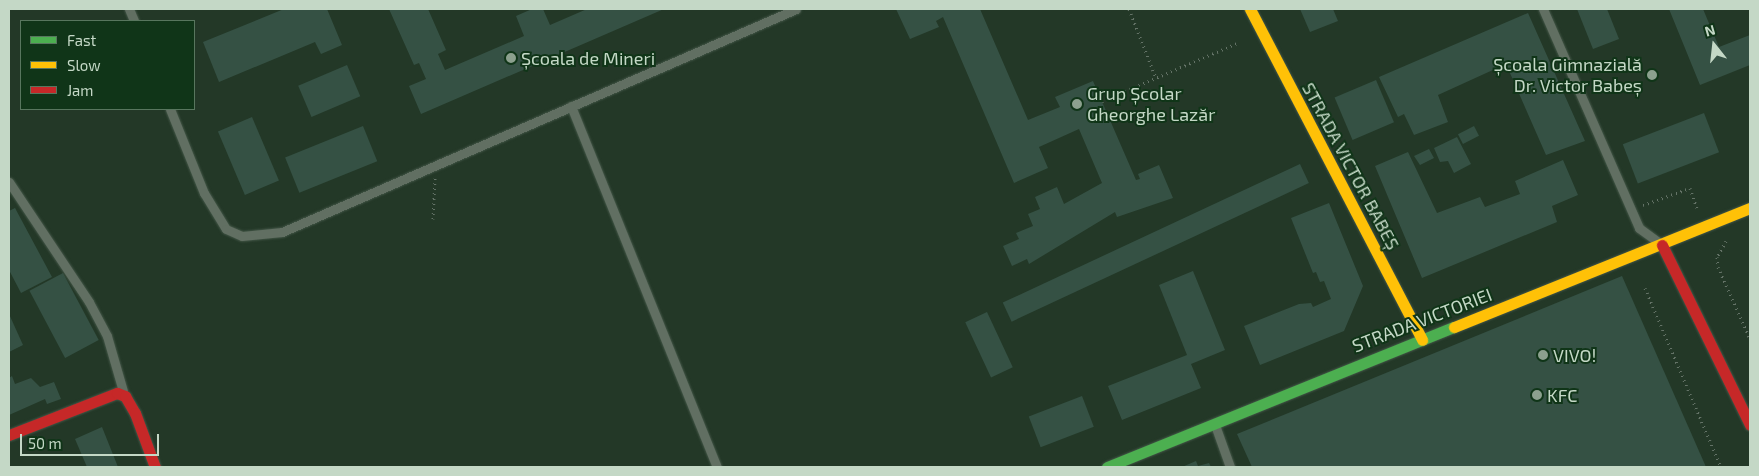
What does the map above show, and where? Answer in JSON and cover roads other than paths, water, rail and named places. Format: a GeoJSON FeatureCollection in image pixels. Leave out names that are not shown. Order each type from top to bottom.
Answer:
{"type":"FeatureCollection","features":[{"type":"Feature","properties":{"kind":"street","name":"STRADA VICTOR BABEȘ"},"geometry":{"type":"LineString","coordinates":[[1250,9],[1422,340]]}},
{"type":"Feature","properties":{"kind":"street","name":"STRADA VICTORIEI"},"geometry":{"type":"LineString","coordinates":[[1108,467],[1214,422],[1750,208]]}},
{"type":"Feature","properties":{"kind":"street"},"geometry":{"type":"LineString","coordinates":[[1662,244],[1750,425]]}},
{"type":"Feature","properties":{"kind":"street"},"geometry":{"type":"LineString","coordinates":[[9,435],[100,397],[117,393],[125,396],[156,467]]}},
{"type":"Feature","properties":{"kind":"lane"},"geometry":{"type":"LineString","coordinates":[[170,110],[216,218],[226,229],[242,236],[282,232],[796,9]]}},
{"type":"Feature","properties":{"kind":"lane"},"geometry":{"type":"LineString","coordinates":[[1543,9],[1639,228],[1662,244]]}},
{"type":"Feature","properties":{"kind":"lane"},"geometry":{"type":"LineString","coordinates":[[571,106],[718,467]]}},
{"type":"Feature","properties":{"kind":"lane"},"geometry":{"type":"LineString","coordinates":[[9,182],[89,302],[107,336],[125,396]]}},
{"type":"Feature","properties":{"kind":"lane"},"geometry":{"type":"LineString","coordinates":[[1739,402],[1750,395]]}},
{"type":"Feature","properties":{"kind":"lane"},"geometry":{"type":"LineString","coordinates":[[1214,422],[1230,467]]}},
{"type":"Feature","properties":{"kind":"place","name":"Școala de Mineri"},"geometry":{"type":"Point","coordinates":[511,58]}},
{"type":"Feature","properties":{"kind":"place","name":"Școala Gimnazială Dr. Victor Babeș"},"geometry":{"type":"Point","coordinates":[1652,75]}},
{"type":"Feature","properties":{"kind":"place","name":"Grup Școlar Gheorghe Lazăr"},"geometry":{"type":"Point","coordinates":[1077,104]}},
{"type":"Feature","properties":{"kind":"place","name":"VIVO!"},"geometry":{"type":"Point","coordinates":[1543,355]}},
{"type":"Feature","properties":{"kind":"place","name":"KFC"},"geometry":{"type":"Point","coordinates":[1537,395]}}]}
